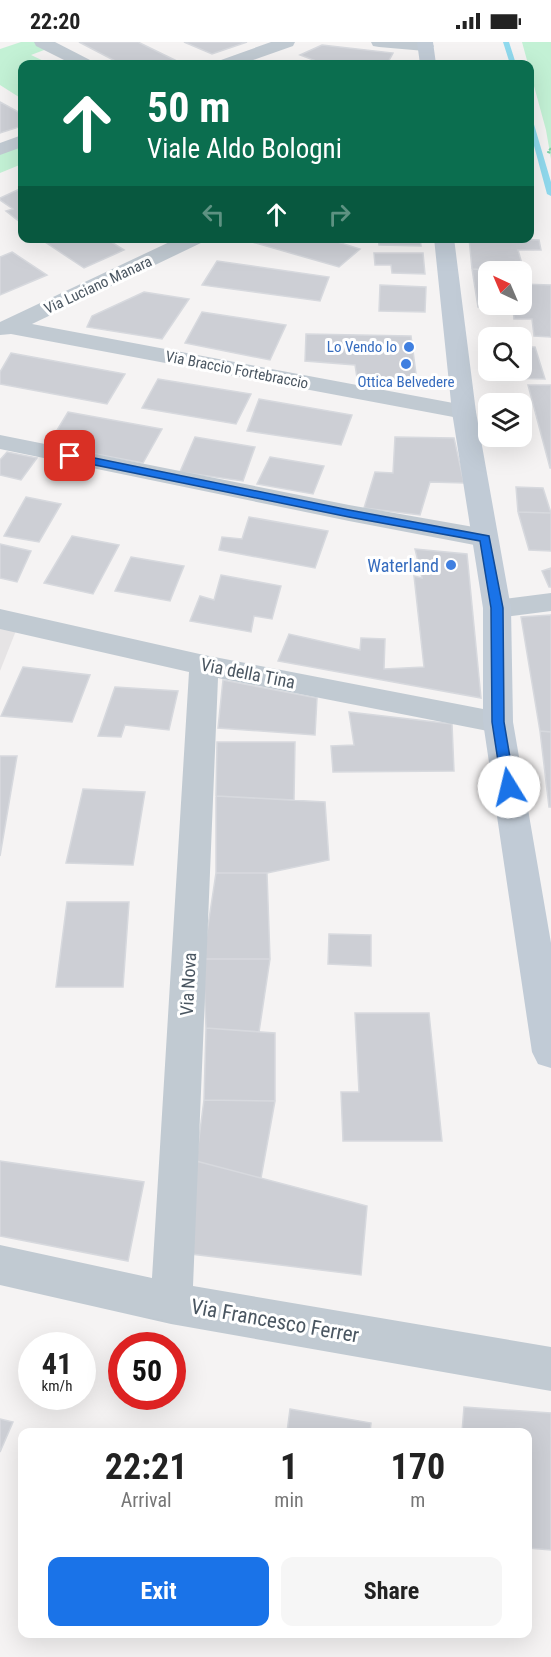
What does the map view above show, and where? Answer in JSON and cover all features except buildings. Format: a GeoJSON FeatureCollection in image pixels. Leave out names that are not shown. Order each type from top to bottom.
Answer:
{"type":"FeatureCollection","features":[{"type":"Feature","properties":{"kind":"main road"},"geometry":{"type":"LineString","coordinates":[[425,44],[427,60]]}},
{"type":"Feature","properties":{"kind":"main road"},"geometry":{"type":"LineString","coordinates":[[445,243],[464,412],[497,608],[498,722],[551,1052]]}},
{"type":"Feature","properties":{"kind":"street"},"geometry":{"type":"LineString","coordinates":[[42,42],[76,60]]}},
{"type":"Feature","properties":{"kind":"street"},"geometry":{"type":"LineString","coordinates":[[238,60],[287,42]]}},
{"type":"Feature","properties":{"kind":"street"},"geometry":{"type":"LineString","coordinates":[[379,42],[425,44]]}},
{"type":"Feature","properties":{"kind":"street"},"geometry":{"type":"LineString","coordinates":[[0,149],[18,142]]}},
{"type":"Feature","properties":{"kind":"street","name":"Via Luciano Manara"},"geometry":{"type":"LineString","coordinates":[[5,329],[186,243]]}},
{"type":"Feature","properties":{"kind":"street","name":"Via Braccio Fortebraccio"},"geometry":{"type":"LineString","coordinates":[[5,329],[464,412]]}},
{"type":"Feature","properties":{"kind":"street"},"geometry":{"type":"LineString","coordinates":[[0,442],[349,513],[485,538]]}},
{"type":"Feature","properties":{"kind":"street"},"geometry":{"type":"LineString","coordinates":[[497,608],[551,602]]}},
{"type":"Feature","properties":{"kind":"street","name":"Via della Tina"},"geometry":{"type":"LineString","coordinates":[[0,619],[204,665],[498,722]]}},
{"type":"Feature","properties":{"kind":"street","name":"Via Nova"},"geometry":{"type":"LineString","coordinates":[[171,1303],[204,665]]}},
{"type":"Feature","properties":{"kind":"street","name":"Via Francesco Ferrer"},"geometry":{"type":"LineString","coordinates":[[0,1265],[171,1303],[551,1369]]}},
{"type":"Feature","properties":{"kind":"path"},"geometry":{"type":"LineString","coordinates":[[551,148],[548,152],[551,153]]}},
{"type":"Feature","properties":{"kind":"shaded area"},"geometry":{"type":"Polygon","coordinates":[[[0,619],[19,623],[0,671],[0,619]]]}},
{"type":"Feature","properties":{"kind":"green space"},"geometry":{"type":"Polygon","coordinates":[[[21,42],[42,42],[52,47],[31,55],[42,60],[18,60],[18,96],[0,85],[0,49],[21,42]]]}},
{"type":"Feature","properties":{"kind":"green space"},"geometry":{"type":"Polygon","coordinates":[[[522,42],[551,42],[551,159],[534,86],[534,60],[527,60],[522,42]]]}},
{"type":"Feature","properties":{"kind":"green space"},"geometry":{"type":"Polygon","coordinates":[[[18,142],[18,166],[0,173],[0,149],[18,142]]]}},
{"type":"Feature","properties":{"kind":"waterway"},"geometry":{"type":"LineString","coordinates":[[506,42],[512,60]]}},
{"type":"Feature","properties":{"kind":"waterway"},"geometry":{"type":"LineString","coordinates":[[534,135],[551,194]]}},
{"type":"Feature","properties":{"kind":"place","name":"Lo Vendo Io"},"geometry":{"type":"Point","coordinates":[409,347]}},
{"type":"Feature","properties":{"kind":"place","name":"Ottica Belvedere"},"geometry":{"type":"Point","coordinates":[406,364]}},
{"type":"Feature","properties":{"kind":"place","name":"Waterland"},"geometry":{"type":"Point","coordinates":[451,565]}},
{"type":"Feature","properties":{"kind":"route"},"geometry":{"type":"LineString","coordinates":[[70,456],[349,513],[485,538],[497,608],[498,722],[509,787]]}}]}
